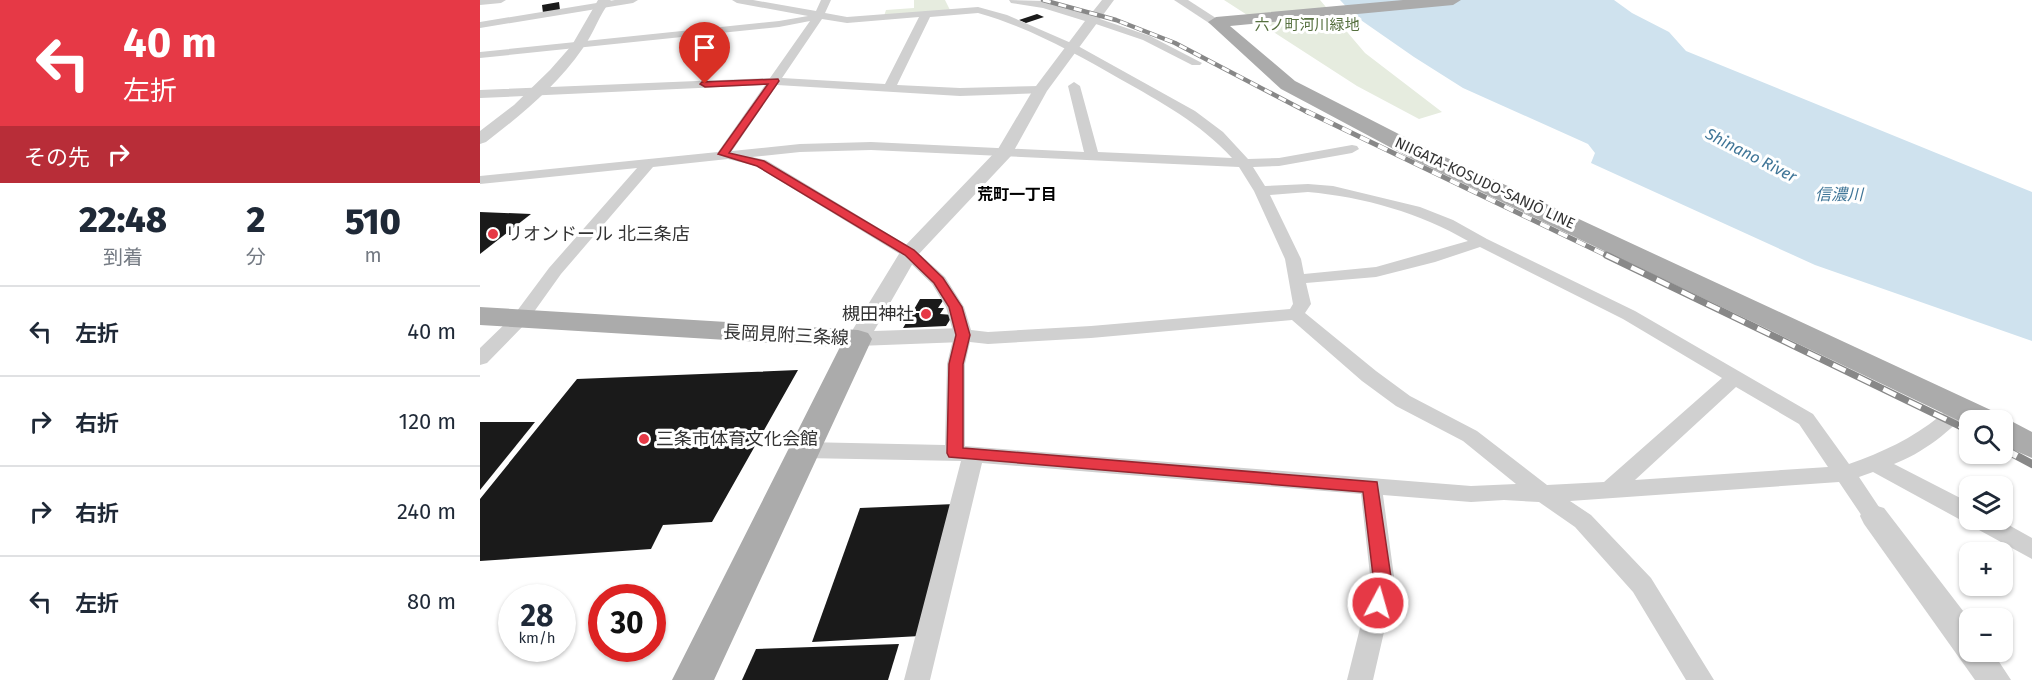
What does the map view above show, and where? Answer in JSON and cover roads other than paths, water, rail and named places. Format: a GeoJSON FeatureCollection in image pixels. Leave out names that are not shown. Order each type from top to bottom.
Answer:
{"type":"FeatureCollection","features":[{"type":"Feature","properties":{"kind":"main road"},"geometry":{"type":"LineString","coordinates":[[1222,21],[1453,0]]}},
{"type":"Feature","properties":{"kind":"main road","name":"NIIGATA-KOSUDO-SANJŌ LINE"},"geometry":{"type":"LineString","coordinates":[[1222,21],[1288,85],[1340,113],[1422,155],[1966,410]]}},
{"type":"Feature","properties":{"kind":"main road","name":"長岡見附三条線"},"geometry":{"type":"LineString","coordinates":[[480,316],[858,339],[693,680]]}},
{"type":"Feature","properties":{"kind":"main road"},"geometry":{"type":"LineString","coordinates":[[2013,436],[2032,446]]}},
{"type":"Feature","properties":{"kind":"street"},"geometry":{"type":"LineString","coordinates":[[480,2],[501,0]]}},
{"type":"Feature","properties":{"kind":"street"},"geometry":{"type":"LineString","coordinates":[[481,26],[602,3],[633,0]]}},
{"type":"Feature","properties":{"kind":"street"},"geometry":{"type":"LineString","coordinates":[[737,0],[847,20],[978,10],[1003,17],[1074,48],[1191,114],[1218,135],[1244,163],[1261,191],[1293,259],[1302,304],[1296,314]]}},
{"type":"Feature","properties":{"kind":"street"},"geometry":{"type":"LineString","coordinates":[[723,154],[819,16],[826,0]]}},
{"type":"Feature","properties":{"kind":"street"},"geometry":{"type":"LineString","coordinates":[[1015,0],[1045,5],[1114,25],[1196,63]]}},
{"type":"Feature","properties":{"kind":"street"},"geometry":{"type":"LineString","coordinates":[[858,339],[909,253],[1005,152],[1040,90],[1074,48],[1108,0]]}},
{"type":"Feature","properties":{"kind":"street"},"geometry":{"type":"LineString","coordinates":[[1180,0],[1222,21]]}},
{"type":"Feature","properties":{"kind":"street"},"geometry":{"type":"LineString","coordinates":[[480,139],[549,82],[579,45],[602,3]]}},
{"type":"Feature","properties":{"kind":"street"},"geometry":{"type":"LineString","coordinates":[[889,89],[898,66],[926,14]]}},
{"type":"Feature","properties":{"kind":"street"},"geometry":{"type":"LineString","coordinates":[[480,55],[779,24],[819,16]]}},
{"type":"Feature","properties":{"kind":"street"},"geometry":{"type":"LineString","coordinates":[[480,94],[775,81],[960,92],[1040,90]]}},
{"type":"Feature","properties":{"kind":"street"},"geometry":{"type":"LineString","coordinates":[[1074,86],[1092,155]]}},
{"type":"Feature","properties":{"kind":"street"},"geometry":{"type":"LineString","coordinates":[[480,180],[800,148],[872,146],[1244,163],[1279,162],[1352,149]]}},
{"type":"Feature","properties":{"kind":"street"},"geometry":{"type":"LineString","coordinates":[[723,154],[761,164],[909,253],[939,281],[956,307],[963,335],[956,364],[964,454],[917,680]]}},
{"type":"Feature","properties":{"kind":"street"},"geometry":{"type":"LineString","coordinates":[[480,359],[520,319],[555,271],[650,162]]}},
{"type":"Feature","properties":{"kind":"street"},"geometry":{"type":"LineString","coordinates":[[1261,191],[1308,188],[1354,194],[1415,210],[1448,223],[1481,242],[1629,315],[1806,419],[1959,631]]}},
{"type":"Feature","properties":{"kind":"street"},"geometry":{"type":"LineString","coordinates":[[1298,279],[1376,272],[1429,259],[1481,242]]}},
{"type":"Feature","properties":{"kind":"street"},"geometry":{"type":"LineString","coordinates":[[858,339],[963,335],[988,338],[1090,333],[1296,314],[1386,389],[1403,401],[1470,436],[1543,494],[1583,521],[1642,585],[1701,680]]}},
{"type":"Feature","properties":{"kind":"street"},"geometry":{"type":"LineString","coordinates":[[1609,490],[1735,377]]}},
{"type":"Feature","properties":{"kind":"street"},"geometry":{"type":"LineString","coordinates":[[804,450],[964,454],[1471,494],[1504,492],[1543,494],[1844,474],[1906,449],[1949,420],[1959,406]]}},
{"type":"Feature","properties":{"kind":"street"},"geometry":{"type":"LineString","coordinates":[[1874,463],[1959,508]]}},
{"type":"Feature","properties":{"kind":"street"},"geometry":{"type":"LineString","coordinates":[[1360,680],[1383,584],[1371,486]]}},
{"type":"Feature","properties":{"kind":"street"},"geometry":{"type":"LineString","coordinates":[[1998,530],[2032,549]]}},
{"type":"Feature","properties":{"kind":"street"},"geometry":{"type":"LineString","coordinates":[[1981,662],[1994,680]]}},
{"type":"Feature","properties":{"kind":"water","name":"信濃川"},"geometry":{"type":"Polygon","coordinates":[[[1340,0],[1614,0],[1632,13],[1669,32],[1686,51],[2032,192],[2032,341],[1815,265],[1591,163],[1595,153],[1588,144],[1463,88],[1355,16],[1340,0]]]}},
{"type":"Feature","properties":{"kind":"railway"},"geometry":{"type":"LineString","coordinates":[[1043,0],[1116,20],[1175,43],[1309,113]]}},
{"type":"Feature","properties":{"kind":"railway"},"geometry":{"type":"LineString","coordinates":[[1306,111],[1610,257]]}},
{"type":"Feature","properties":{"kind":"railway"},"geometry":{"type":"LineString","coordinates":[[1606,255],[1959,426]]}},
{"type":"Feature","properties":{"kind":"railway"},"geometry":{"type":"LineString","coordinates":[[2013,454],[2032,464]]}},
{"type":"Feature","properties":{"kind":"place","name":"リオンドール 北三条店"},"geometry":{"type":"Point","coordinates":[493,234]}},
{"type":"Feature","properties":{"kind":"place","name":"槻田神社"},"geometry":{"type":"Point","coordinates":[926,314]}},
{"type":"Feature","properties":{"kind":"place","name":"三条市体育文化会館"},"geometry":{"type":"Point","coordinates":[644,439]}},
{"type":"Feature","properties":{"kind":"district","name":"荒町一丁目"},"geometry":{"type":"Point","coordinates":[1017,194]}},
{"type":"Feature","properties":{"kind":"park label","name":"六ノ町河川緑地"},"geometry":{"type":"Point","coordinates":[1307,25]}},
{"type":"Feature","properties":{"kind":"water label","name":"Shinano River"},"geometry":{"type":"Point","coordinates":[1751,155]}}]}
